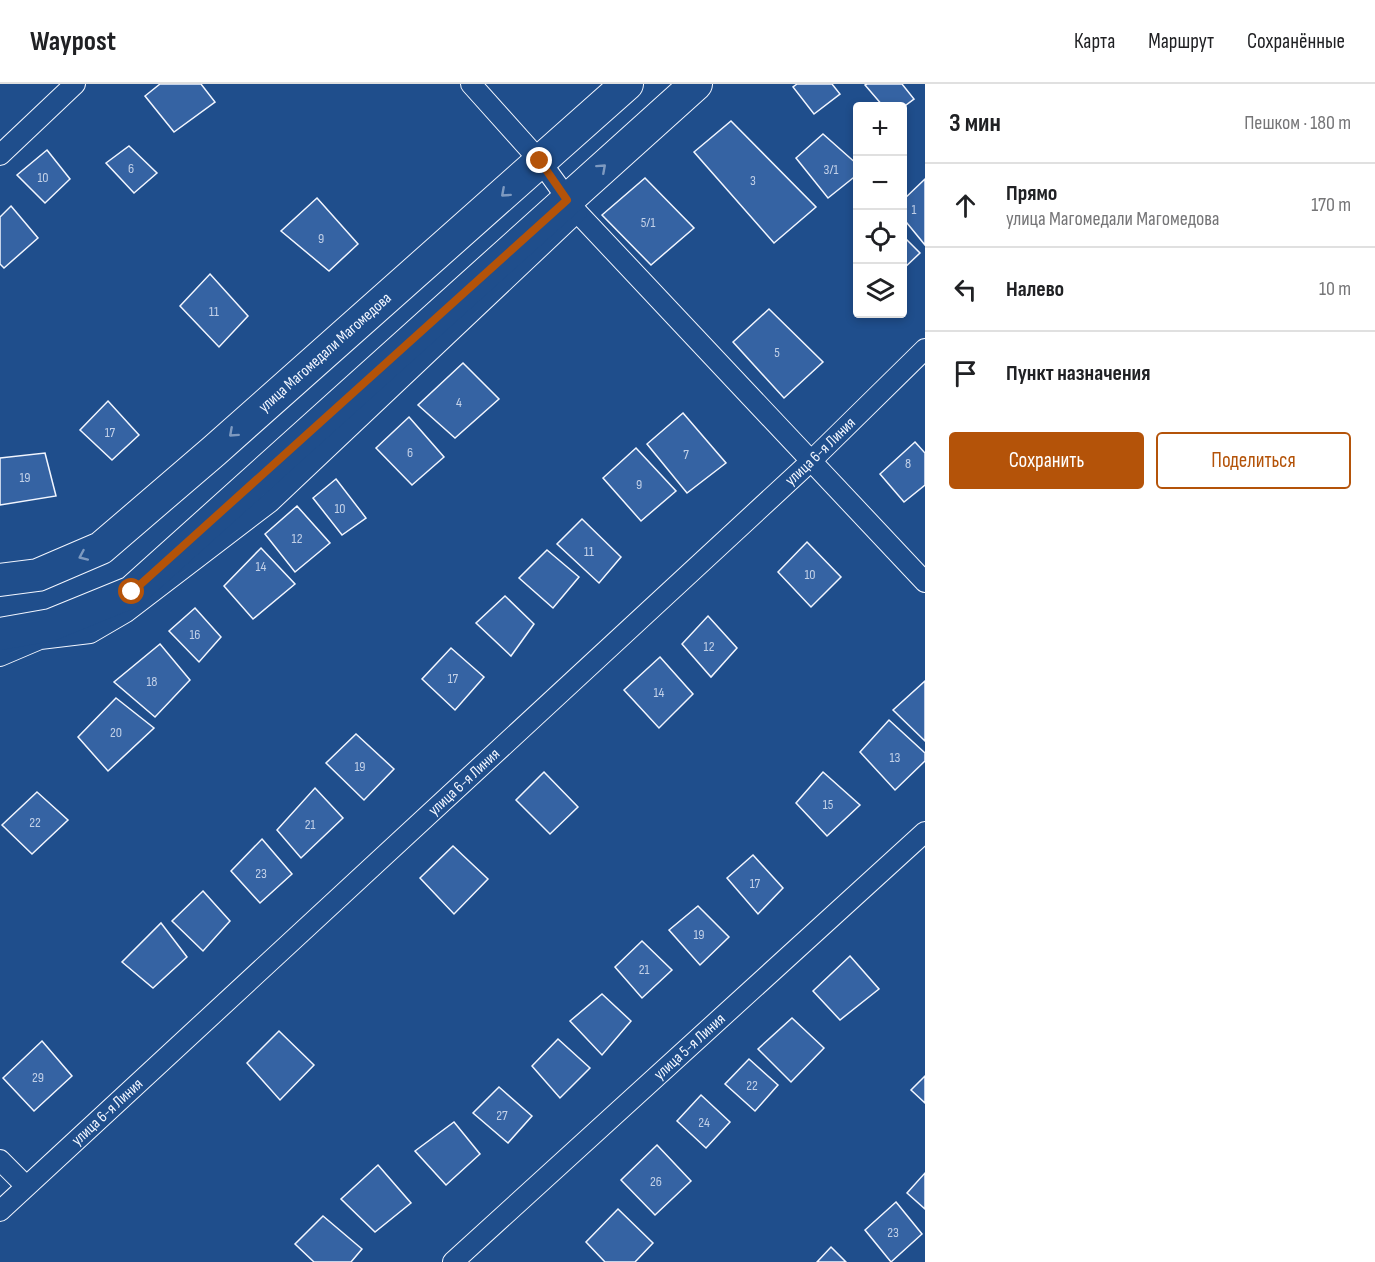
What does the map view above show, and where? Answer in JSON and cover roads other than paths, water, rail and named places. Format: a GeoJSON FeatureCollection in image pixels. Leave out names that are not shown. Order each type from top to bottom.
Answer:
{"type":"FeatureCollection","features":[{"type":"Feature","properties":{"kind":"main road","name":"улица Магомедали Магомедова"},"geometry":{"type":"LineString","coordinates":[[0,580],[38,575],[101,548],[214,451],[627,84]]}},
{"type":"Feature","properties":{"kind":"main road"},"geometry":{"type":"LineString","coordinates":[[0,634],[51,625],[132,592],[572,206],[696,84]]}},
{"type":"Feature","properties":{"kind":"street"},"geometry":{"type":"LineString","coordinates":[[0,155],[75,84]]}},
{"type":"Feature","properties":{"kind":"street"},"geometry":{"type":"LineString","coordinates":[[471,84],[540,161],[572,206],[925,582]]}},
{"type":"Feature","properties":{"kind":"street"},"geometry":{"type":"LineString","coordinates":[[0,656],[40,639],[90,633],[126,612],[270,502],[572,206]]}},
{"type":"Feature","properties":{"kind":"street","name":"улица 6-я Линия"},"geometry":{"type":"LineString","coordinates":[[0,1211],[810,462],[925,349]]}},
{"type":"Feature","properties":{"kind":"street","name":"улица 5-я Линия"},"geometry":{"type":"LineString","coordinates":[[453,1262],[925,832]]}},
{"type":"Feature","properties":{"kind":"street"},"geometry":{"type":"LineString","coordinates":[[0,1160],[26,1186]]}}]}
